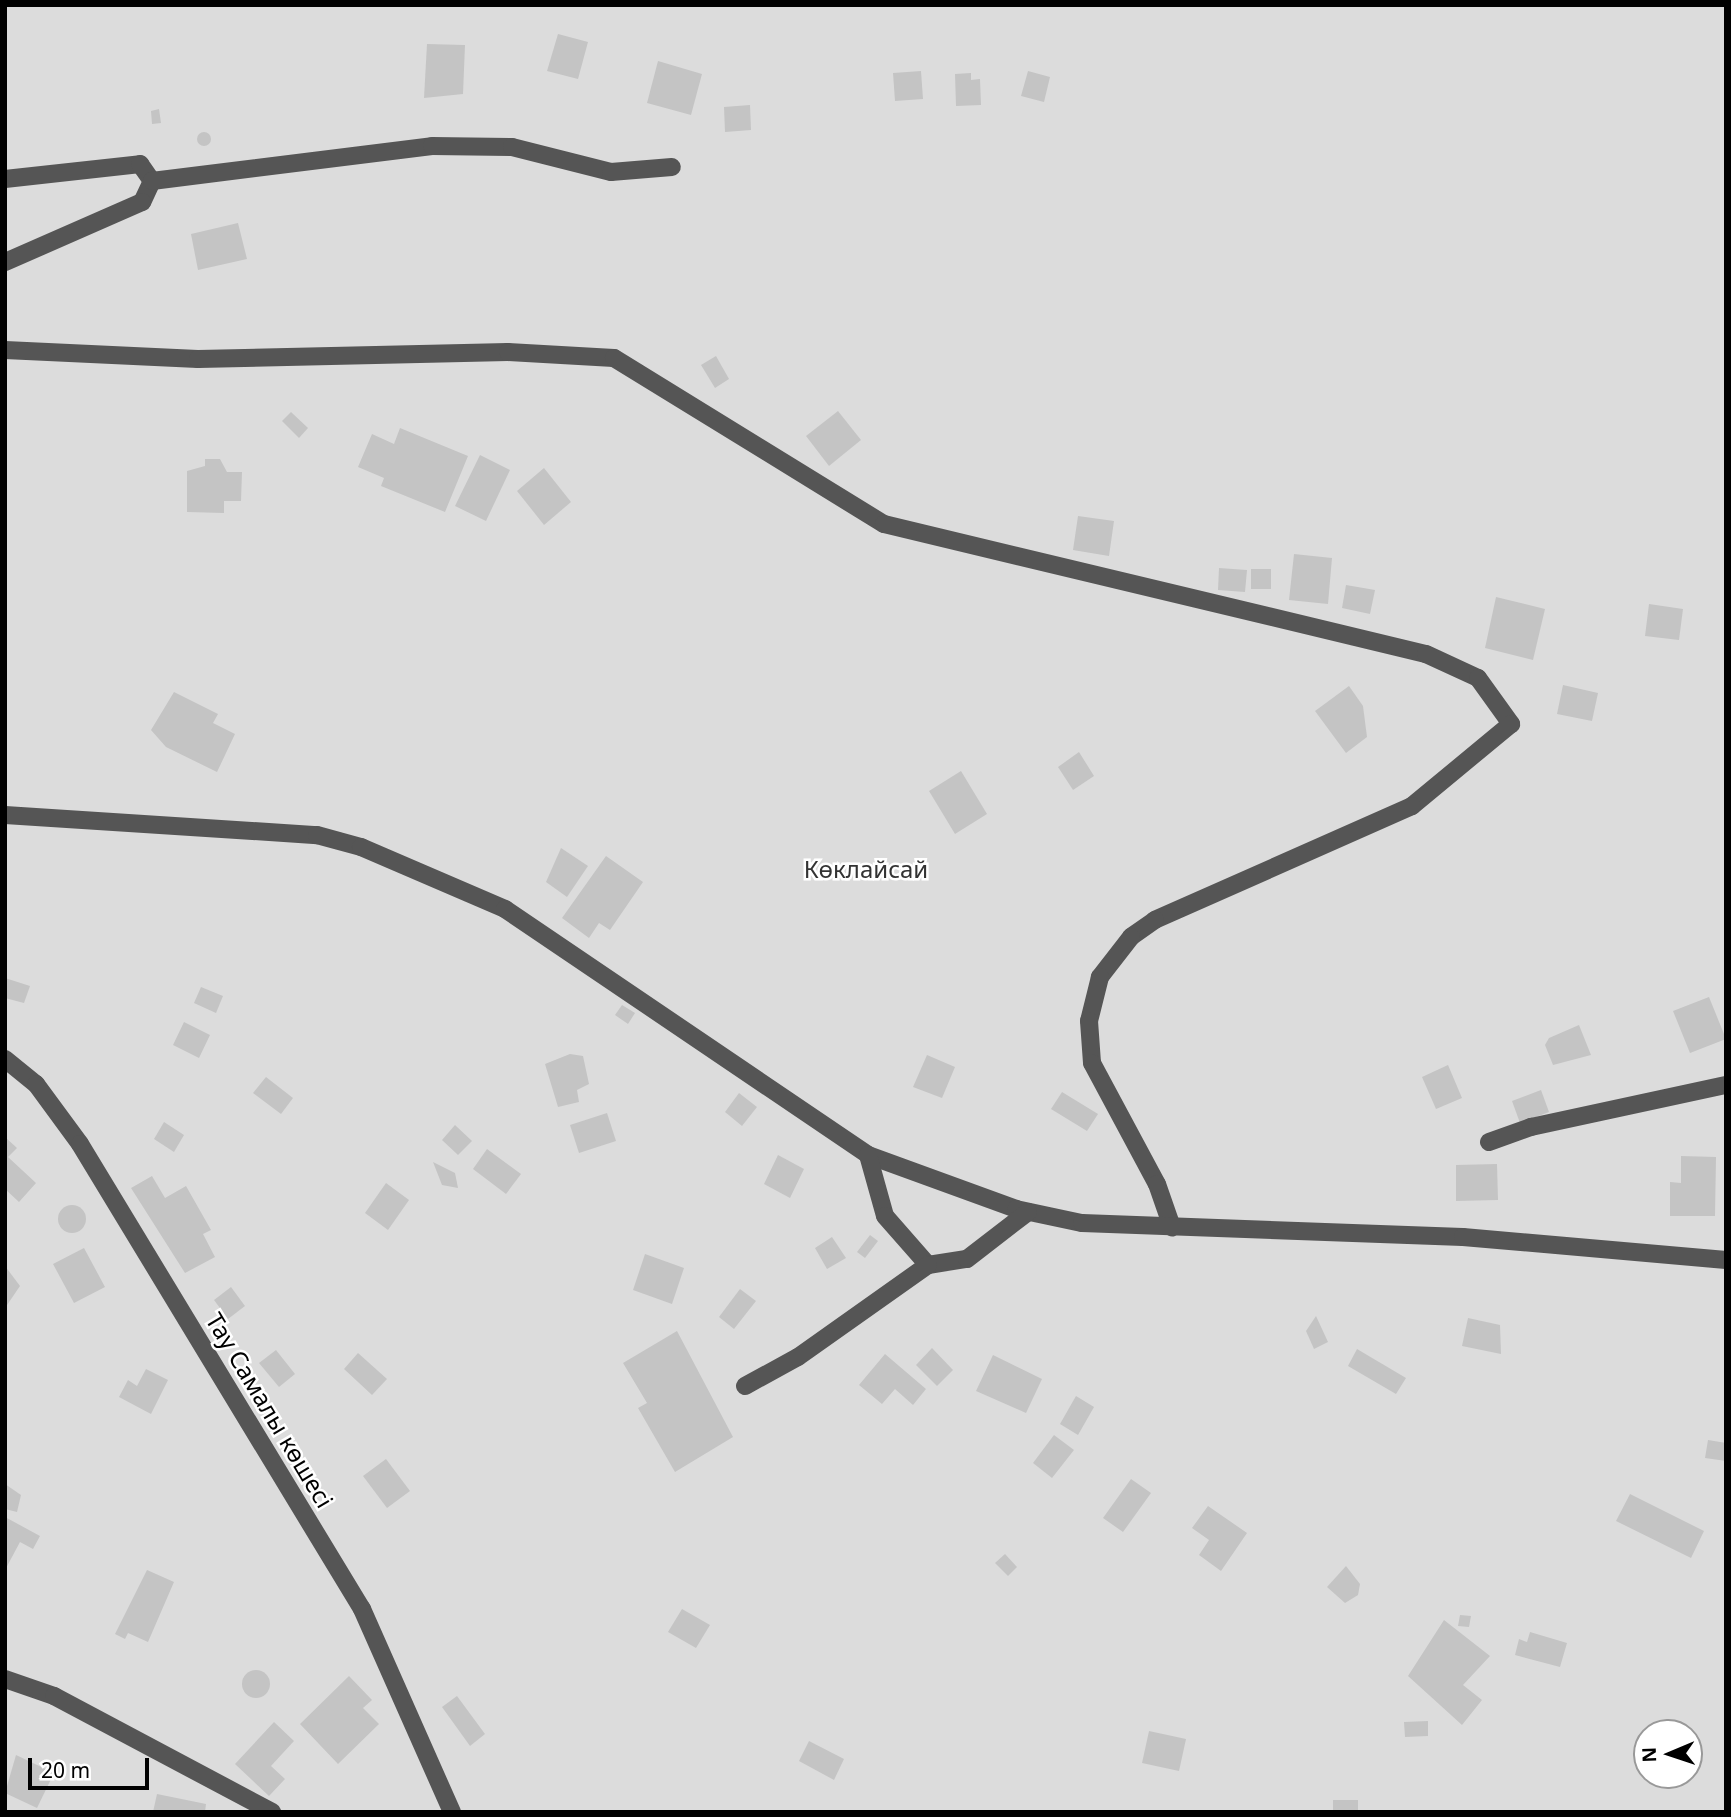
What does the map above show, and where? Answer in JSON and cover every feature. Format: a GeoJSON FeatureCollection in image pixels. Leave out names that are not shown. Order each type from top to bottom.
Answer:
{"type":"FeatureCollection","features":[{"type":"Feature","properties":{"kind":"street"},"geometry":{"type":"LineString","coordinates":[[152,181],[432,146],[512,147],[611,172],[672,167]]}},
{"type":"Feature","properties":{"kind":"street"},"geometry":{"type":"LineString","coordinates":[[5,179],[140,164],[152,181]]}},
{"type":"Feature","properties":{"kind":"street"},"geometry":{"type":"LineString","coordinates":[[5,262],[142,202],[152,181]]}},
{"type":"Feature","properties":{"kind":"street"},"geometry":{"type":"LineString","coordinates":[[5,350],[198,359],[508,352],[614,358],[884,524],[1426,654],[1478,678],[1511,724],[1412,806],[1155,920],[1131,937],[1100,977],[1089,1021],[1092,1063],[1157,1184],[1172,1227]]}},
{"type":"Feature","properties":{"kind":"street"},"geometry":{"type":"LineString","coordinates":[[5,815],[317,835],[361,847],[505,909],[868,1155],[1028,1212],[1082,1223],[1463,1237],[1726,1260]]}},
{"type":"Feature","properties":{"kind":"street","name":"Тау Самалы көшесі"},"geometry":{"type":"LineString","coordinates":[[5,1059],[36,1084],[79,1144],[362,1609],[452,1812]]}},
{"type":"Feature","properties":{"kind":"street"},"geometry":{"type":"LineString","coordinates":[[1489,1142],[1726,1085]]}},
{"type":"Feature","properties":{"kind":"street"},"geometry":{"type":"LineString","coordinates":[[868,1155],[885,1216],[928,1265]]}},
{"type":"Feature","properties":{"kind":"street"},"geometry":{"type":"LineString","coordinates":[[745,1386],[928,1265],[967,1259],[1028,1212]]}},
{"type":"Feature","properties":{"kind":"street"},"geometry":{"type":"LineString","coordinates":[[5,1679],[54,1696],[272,1812]]}},
{"type":"Feature","properties":{"kind":"green space","name":"Көклайсай"},"geometry":{"type":"Polygon","coordinates":[[[5,5],[1726,5],[1726,1812],[5,1812],[5,5]]]}},
{"type":"Feature","properties":{"kind":"building"},"geometry":{"type":"Polygon","coordinates":[[[558,34],[588,42],[578,79],[547,71],[558,34]]]}},
{"type":"Feature","properties":{"kind":"building"},"geometry":{"type":"Polygon","coordinates":[[[427,44],[465,45],[463,94],[424,98],[427,44]]]}},
{"type":"Feature","properties":{"kind":"building"},"geometry":{"type":"Polygon","coordinates":[[[658,61],[702,74],[691,115],[647,103],[658,61]]]}},
{"type":"Feature","properties":{"kind":"building"},"geometry":{"type":"Polygon","coordinates":[[[921,71],[923,99],[895,101],[893,73],[921,71]]]}},
{"type":"Feature","properties":{"kind":"building"},"geometry":{"type":"Polygon","coordinates":[[[1028,71],[1050,77],[1044,102],[1021,96],[1028,71]]]}},
{"type":"Feature","properties":{"kind":"building"},"geometry":{"type":"Polygon","coordinates":[[[971,73],[971,80],[980,79],[981,105],[956,106],[955,74],[971,73]]]}},
{"type":"Feature","properties":{"kind":"building"},"geometry":{"type":"Polygon","coordinates":[[[750,105],[751,130],[725,132],[724,107],[750,105]]]}},
{"type":"Feature","properties":{"kind":"building"},"geometry":{"type":"Polygon","coordinates":[[[159,109],[161,123],[152,124],[151,111],[159,109]]]}},
{"type":"Feature","properties":{"kind":"building"},"geometry":{"type":"Polygon","coordinates":[[[204,132],[209,134],[209,144],[204,146],[199,144],[197,139],[199,134],[204,132]]]}},
{"type":"Feature","properties":{"kind":"building"},"geometry":{"type":"Polygon","coordinates":[[[238,223],[247,259],[198,270],[191,234],[238,223]]]}},
{"type":"Feature","properties":{"kind":"building"},"geometry":{"type":"Polygon","coordinates":[[[716,356],[729,379],[715,388],[701,365],[716,356]]]}},
{"type":"Feature","properties":{"kind":"building"},"geometry":{"type":"Polygon","coordinates":[[[838,411],[861,440],[829,466],[806,436],[838,411]]]}},
{"type":"Feature","properties":{"kind":"building"},"geometry":{"type":"Polygon","coordinates":[[[291,412],[308,428],[299,438],[282,421],[291,412]]]}},
{"type":"Feature","properties":{"kind":"building"},"geometry":{"type":"Polygon","coordinates":[[[400,428],[468,456],[445,512],[381,486],[384,478],[358,467],[372,434],[394,444],[400,428]]]}},
{"type":"Feature","properties":{"kind":"building"},"geometry":{"type":"Polygon","coordinates":[[[480,455],[510,470],[486,521],[455,506],[480,455]]]}},
{"type":"Feature","properties":{"kind":"building"},"geometry":{"type":"Polygon","coordinates":[[[205,459],[220,459],[227,472],[242,472],[241,501],[224,501],[224,513],[187,512],[187,471],[205,466],[205,459]]]}},
{"type":"Feature","properties":{"kind":"building"},"geometry":{"type":"Polygon","coordinates":[[[544,468],[571,502],[544,525],[517,491],[544,468]]]}},
{"type":"Feature","properties":{"kind":"building"},"geometry":{"type":"Polygon","coordinates":[[[1078,516],[1114,521],[1109,556],[1073,550],[1078,516]]]}},
{"type":"Feature","properties":{"kind":"building"},"geometry":{"type":"Polygon","coordinates":[[[1294,554],[1332,558],[1328,604],[1289,600],[1294,554]]]}},
{"type":"Feature","properties":{"kind":"building"},"geometry":{"type":"Polygon","coordinates":[[[1219,568],[1247,570],[1245,592],[1218,590],[1219,568]]]}},
{"type":"Feature","properties":{"kind":"building"},"geometry":{"type":"Polygon","coordinates":[[[1251,569],[1271,569],[1271,589],[1251,589],[1251,569]]]}},
{"type":"Feature","properties":{"kind":"building"},"geometry":{"type":"Polygon","coordinates":[[[1346,585],[1375,590],[1370,614],[1342,608],[1346,585]]]}},
{"type":"Feature","properties":{"kind":"building"},"geometry":{"type":"Polygon","coordinates":[[[1496,597],[1545,609],[1533,660],[1485,648],[1496,597]]]}},
{"type":"Feature","properties":{"kind":"building"},"geometry":{"type":"Polygon","coordinates":[[[1649,604],[1683,609],[1679,640],[1645,636],[1649,604]]]}},
{"type":"Feature","properties":{"kind":"building"},"geometry":{"type":"Polygon","coordinates":[[[1563,685],[1598,693],[1592,721],[1557,714],[1563,685]]]}},
{"type":"Feature","properties":{"kind":"building"},"geometry":{"type":"Polygon","coordinates":[[[1349,686],[1363,706],[1367,737],[1346,753],[1315,711],[1349,686]]]}},
{"type":"Feature","properties":{"kind":"building"},"geometry":{"type":"Polygon","coordinates":[[[174,692],[218,714],[213,723],[235,734],[217,772],[166,747],[151,730],[174,692]]]}},
{"type":"Feature","properties":{"kind":"building"},"geometry":{"type":"Polygon","coordinates":[[[1079,752],[1094,776],[1073,790],[1058,767],[1079,752]]]}},
{"type":"Feature","properties":{"kind":"building"},"geometry":{"type":"Polygon","coordinates":[[[961,771],[987,814],[955,834],[929,791],[961,771]]]}},
{"type":"Feature","properties":{"kind":"building"},"geometry":{"type":"Polygon","coordinates":[[[561,848],[588,866],[567,897],[546,882],[561,848]]]}},
{"type":"Feature","properties":{"kind":"building"},"geometry":{"type":"Polygon","coordinates":[[[606,856],[643,882],[610,930],[599,923],[589,938],[562,918],[606,856]]]}},
{"type":"Feature","properties":{"kind":"building"},"geometry":{"type":"Polygon","coordinates":[[[5,978],[30,986],[24,1003],[5,998],[5,978]]]}},
{"type":"Feature","properties":{"kind":"building"},"geometry":{"type":"Polygon","coordinates":[[[201,987],[223,996],[216,1013],[194,1003],[201,987]]]}},
{"type":"Feature","properties":{"kind":"building"},"geometry":{"type":"Polygon","coordinates":[[[1709,997],[1726,1039],[1690,1053],[1673,1011],[1709,997]]]}},
{"type":"Feature","properties":{"kind":"building"},"geometry":{"type":"Polygon","coordinates":[[[622,1005],[635,1013],[628,1024],[615,1015],[622,1005]]]}},
{"type":"Feature","properties":{"kind":"building"},"geometry":{"type":"Polygon","coordinates":[[[184,1022],[210,1035],[199,1058],[173,1045],[184,1022]]]}},
{"type":"Feature","properties":{"kind":"building"},"geometry":{"type":"Polygon","coordinates":[[[1579,1025],[1591,1055],[1553,1065],[1545,1045],[1549,1038],[1579,1025]]]}},
{"type":"Feature","properties":{"kind":"building"},"geometry":{"type":"Polygon","coordinates":[[[570,1054],[583,1056],[589,1084],[577,1090],[579,1102],[558,1107],[545,1064],[570,1054]]]}},
{"type":"Feature","properties":{"kind":"building"},"geometry":{"type":"Polygon","coordinates":[[[927,1055],[955,1067],[942,1098],[913,1087],[927,1055]]]}},
{"type":"Feature","properties":{"kind":"building"},"geometry":{"type":"Polygon","coordinates":[[[1448,1065],[1462,1098],[1436,1109],[1422,1077],[1448,1065]]]}},
{"type":"Feature","properties":{"kind":"building"},"geometry":{"type":"Polygon","coordinates":[[[266,1077],[293,1098],[281,1114],[253,1093],[266,1077]]]}},
{"type":"Feature","properties":{"kind":"building"},"geometry":{"type":"Polygon","coordinates":[[[1541,1090],[1549,1112],[1520,1123],[1512,1101],[1541,1090]]]}},
{"type":"Feature","properties":{"kind":"building"},"geometry":{"type":"Polygon","coordinates":[[[1062,1092],[1098,1114],[1087,1131],[1051,1109],[1062,1092]]]}},
{"type":"Feature","properties":{"kind":"building"},"geometry":{"type":"Polygon","coordinates":[[[739,1093],[757,1107],[742,1126],[725,1112],[739,1093]]]}},
{"type":"Feature","properties":{"kind":"building"},"geometry":{"type":"Polygon","coordinates":[[[607,1113],[616,1141],[579,1153],[570,1125],[607,1113]]]}},
{"type":"Feature","properties":{"kind":"building"},"geometry":{"type":"Polygon","coordinates":[[[164,1122],[184,1135],[174,1152],[154,1139],[164,1122]]]}},
{"type":"Feature","properties":{"kind":"building"},"geometry":{"type":"Polygon","coordinates":[[[455,1125],[472,1141],[458,1155],[442,1140],[455,1125]]]}},
{"type":"Feature","properties":{"kind":"building"},"geometry":{"type":"Polygon","coordinates":[[[5,1137],[17,1148],[8,1157],[36,1183],[19,1202],[5,1189],[5,1137]]]}},
{"type":"Feature","properties":{"kind":"building"},"geometry":{"type":"Polygon","coordinates":[[[487,1149],[521,1174],[506,1194],[473,1169],[487,1149]]]}},
{"type":"Feature","properties":{"kind":"building"},"geometry":{"type":"Polygon","coordinates":[[[778,1155],[804,1169],[790,1198],[764,1184],[778,1155]]]}},
{"type":"Feature","properties":{"kind":"building"},"geometry":{"type":"Polygon","coordinates":[[[1681,1156],[1716,1157],[1715,1216],[1670,1216],[1670,1182],[1681,1183],[1681,1156]]]}},
{"type":"Feature","properties":{"kind":"building"},"geometry":{"type":"Polygon","coordinates":[[[433,1162],[455,1173],[458,1188],[442,1185],[433,1162]]]}},
{"type":"Feature","properties":{"kind":"building"},"geometry":{"type":"Polygon","coordinates":[[[1497,1164],[1498,1200],[1456,1201],[1456,1165],[1497,1164]]]}},
{"type":"Feature","properties":{"kind":"building"},"geometry":{"type":"Polygon","coordinates":[[[152,1176],[165,1198],[186,1186],[211,1230],[203,1234],[215,1257],[185,1273],[131,1188],[152,1176]]]}},
{"type":"Feature","properties":{"kind":"building"},"geometry":{"type":"Polygon","coordinates":[[[386,1183],[409,1200],[388,1230],[365,1213],[386,1183]]]}},
{"type":"Feature","properties":{"kind":"building"},"geometry":{"type":"Polygon","coordinates":[[[72,1205],[82,1209],[86,1219],[82,1229],[72,1233],[62,1229],[58,1219],[62,1209],[72,1205]]]}},
{"type":"Feature","properties":{"kind":"building"},"geometry":{"type":"Polygon","coordinates":[[[870,1235],[878,1241],[865,1258],[857,1252],[870,1235]]]}},
{"type":"Feature","properties":{"kind":"building"},"geometry":{"type":"Polygon","coordinates":[[[832,1237],[846,1258],[827,1269],[815,1248],[832,1237]]]}},
{"type":"Feature","properties":{"kind":"building"},"geometry":{"type":"Polygon","coordinates":[[[84,1248],[105,1287],[74,1303],[53,1264],[84,1248]]]}},
{"type":"Feature","properties":{"kind":"building"},"geometry":{"type":"Polygon","coordinates":[[[645,1254],[684,1268],[672,1304],[633,1290],[645,1254]]]}},
{"type":"Feature","properties":{"kind":"building"},"geometry":{"type":"Polygon","coordinates":[[[5,1266],[20,1286],[5,1308],[5,1266]]]}},
{"type":"Feature","properties":{"kind":"building"},"geometry":{"type":"Polygon","coordinates":[[[231,1287],[245,1306],[228,1319],[214,1300],[231,1287]]]}},
{"type":"Feature","properties":{"kind":"building"},"geometry":{"type":"Polygon","coordinates":[[[740,1289],[756,1301],[734,1329],[719,1317],[740,1289]]]}},
{"type":"Feature","properties":{"kind":"building"},"geometry":{"type":"Polygon","coordinates":[[[1316,1316],[1328,1342],[1314,1349],[1306,1331],[1316,1316]]]}},
{"type":"Feature","properties":{"kind":"building"},"geometry":{"type":"Polygon","coordinates":[[[1468,1318],[1500,1325],[1501,1354],[1462,1346],[1468,1318]]]}},
{"type":"Feature","properties":{"kind":"building"},"geometry":{"type":"Polygon","coordinates":[[[677,1331],[733,1437],[675,1472],[638,1408],[647,1403],[623,1363],[677,1331]]]}},
{"type":"Feature","properties":{"kind":"building"},"geometry":{"type":"Polygon","coordinates":[[[932,1348],[953,1370],[937,1386],[916,1365],[932,1348]]]}},
{"type":"Feature","properties":{"kind":"building"},"geometry":{"type":"Polygon","coordinates":[[[1357,1349],[1406,1378],[1396,1394],[1348,1366],[1357,1349]]]}},
{"type":"Feature","properties":{"kind":"building"},"geometry":{"type":"Polygon","coordinates":[[[276,1350],[295,1374],[279,1387],[259,1363],[276,1350]]]}},
{"type":"Feature","properties":{"kind":"building"},"geometry":{"type":"Polygon","coordinates":[[[358,1353],[387,1379],[372,1395],[344,1369],[358,1353]]]}},
{"type":"Feature","properties":{"kind":"building"},"geometry":{"type":"Polygon","coordinates":[[[885,1354],[926,1389],[913,1405],[895,1389],[882,1404],[859,1385],[885,1354]]]}},
{"type":"Feature","properties":{"kind":"building"},"geometry":{"type":"Polygon","coordinates":[[[993,1355],[1042,1379],[1026,1413],[976,1391],[993,1355]]]}},
{"type":"Feature","properties":{"kind":"building"},"geometry":{"type":"Polygon","coordinates":[[[146,1369],[168,1380],[151,1414],[119,1397],[128,1380],[137,1386],[146,1369]]]}},
{"type":"Feature","properties":{"kind":"building"},"geometry":{"type":"Polygon","coordinates":[[[1076,1396],[1094,1407],[1078,1435],[1060,1424],[1076,1396]]]}},
{"type":"Feature","properties":{"kind":"building"},"geometry":{"type":"Polygon","coordinates":[[[1054,1435],[1074,1450],[1052,1478],[1033,1463],[1054,1435]]]}},
{"type":"Feature","properties":{"kind":"building"},"geometry":{"type":"Polygon","coordinates":[[[1708,1440],[1726,1443],[1726,1461],[1705,1458],[1708,1440]]]}},
{"type":"Feature","properties":{"kind":"building"},"geometry":{"type":"Polygon","coordinates":[[[386,1459],[410,1491],[387,1508],[363,1476],[386,1459]]]}},
{"type":"Feature","properties":{"kind":"building"},"geometry":{"type":"Polygon","coordinates":[[[1131,1479],[1151,1493],[1123,1532],[1103,1518],[1131,1479]]]}},
{"type":"Feature","properties":{"kind":"building"},"geometry":{"type":"Polygon","coordinates":[[[5,1484],[21,1495],[17,1512],[5,1509],[5,1484]]]}},
{"type":"Feature","properties":{"kind":"building"},"geometry":{"type":"Polygon","coordinates":[[[1630,1494],[1704,1531],[1691,1558],[1616,1521],[1630,1494]]]}},
{"type":"Feature","properties":{"kind":"building"},"geometry":{"type":"Polygon","coordinates":[[[1208,1506],[1247,1533],[1221,1571],[1199,1555],[1209,1540],[1192,1528],[1208,1506]]]}},
{"type":"Feature","properties":{"kind":"building"},"geometry":{"type":"Polygon","coordinates":[[[5,1517],[40,1536],[33,1549],[20,1542],[5,1570],[5,1517]]]}},
{"type":"Feature","properties":{"kind":"building"},"geometry":{"type":"Polygon","coordinates":[[[1005,1554],[1017,1567],[1008,1576],[995,1563],[1005,1554]]]}},
{"type":"Feature","properties":{"kind":"building"},"geometry":{"type":"Polygon","coordinates":[[[1346,1566],[1360,1584],[1358,1595],[1345,1603],[1327,1587],[1346,1566]]]}},
{"type":"Feature","properties":{"kind":"building"},"geometry":{"type":"Polygon","coordinates":[[[147,1570],[174,1582],[148,1642],[128,1633],[125,1639],[115,1634],[147,1570]]]}},
{"type":"Feature","properties":{"kind":"building"},"geometry":{"type":"Polygon","coordinates":[[[682,1609],[710,1625],[696,1648],[668,1632],[682,1609]]]}},
{"type":"Feature","properties":{"kind":"building"},"geometry":{"type":"Polygon","coordinates":[[[1460,1615],[1471,1616],[1469,1627],[1458,1626],[1460,1615]]]}},
{"type":"Feature","properties":{"kind":"building"},"geometry":{"type":"Polygon","coordinates":[[[1444,1620],[1490,1656],[1463,1685],[1482,1700],[1462,1725],[1408,1676],[1444,1620]]]}},
{"type":"Feature","properties":{"kind":"building"},"geometry":{"type":"Polygon","coordinates":[[[1530,1632],[1567,1643],[1560,1667],[1515,1655],[1519,1639],[1527,1642],[1530,1632]]]}},
{"type":"Feature","properties":{"kind":"building"},"geometry":{"type":"Polygon","coordinates":[[[256,1670],[266,1674],[270,1684],[266,1694],[256,1698],[246,1694],[242,1684],[246,1674],[256,1670]]]}},
{"type":"Feature","properties":{"kind":"building"},"geometry":{"type":"Polygon","coordinates":[[[349,1676],[372,1700],[363,1708],[379,1724],[338,1764],[300,1724],[349,1676]]]}},
{"type":"Feature","properties":{"kind":"building"},"geometry":{"type":"Polygon","coordinates":[[[457,1696],[485,1734],[470,1746],[442,1707],[457,1696]]]}},
{"type":"Feature","properties":{"kind":"building"},"geometry":{"type":"Polygon","coordinates":[[[1428,1721],[1428,1736],[1405,1737],[1404,1722],[1428,1721]]]}},
{"type":"Feature","properties":{"kind":"building"},"geometry":{"type":"Polygon","coordinates":[[[274,1722],[294,1741],[271,1766],[285,1779],[269,1796],[235,1764],[274,1722]]]}},
{"type":"Feature","properties":{"kind":"building"},"geometry":{"type":"Polygon","coordinates":[[[1149,1731],[1186,1739],[1179,1771],[1142,1763],[1149,1731]]]}},
{"type":"Feature","properties":{"kind":"building"},"geometry":{"type":"Polygon","coordinates":[[[809,1741],[844,1759],[834,1780],[799,1761],[809,1741]]]}},
{"type":"Feature","properties":{"kind":"building"},"geometry":{"type":"Polygon","coordinates":[[[16,1755],[54,1773],[37,1808],[5,1793],[16,1755]]]}},
{"type":"Feature","properties":{"kind":"building"},"geometry":{"type":"Polygon","coordinates":[[[157,1794],[206,1804],[205,1812],[153,1812],[157,1794]]]}},
{"type":"Feature","properties":{"kind":"building"},"geometry":{"type":"Polygon","coordinates":[[[1333,1800],[1358,1800],[1358,1812],[1333,1812],[1333,1800]]]}}]}
